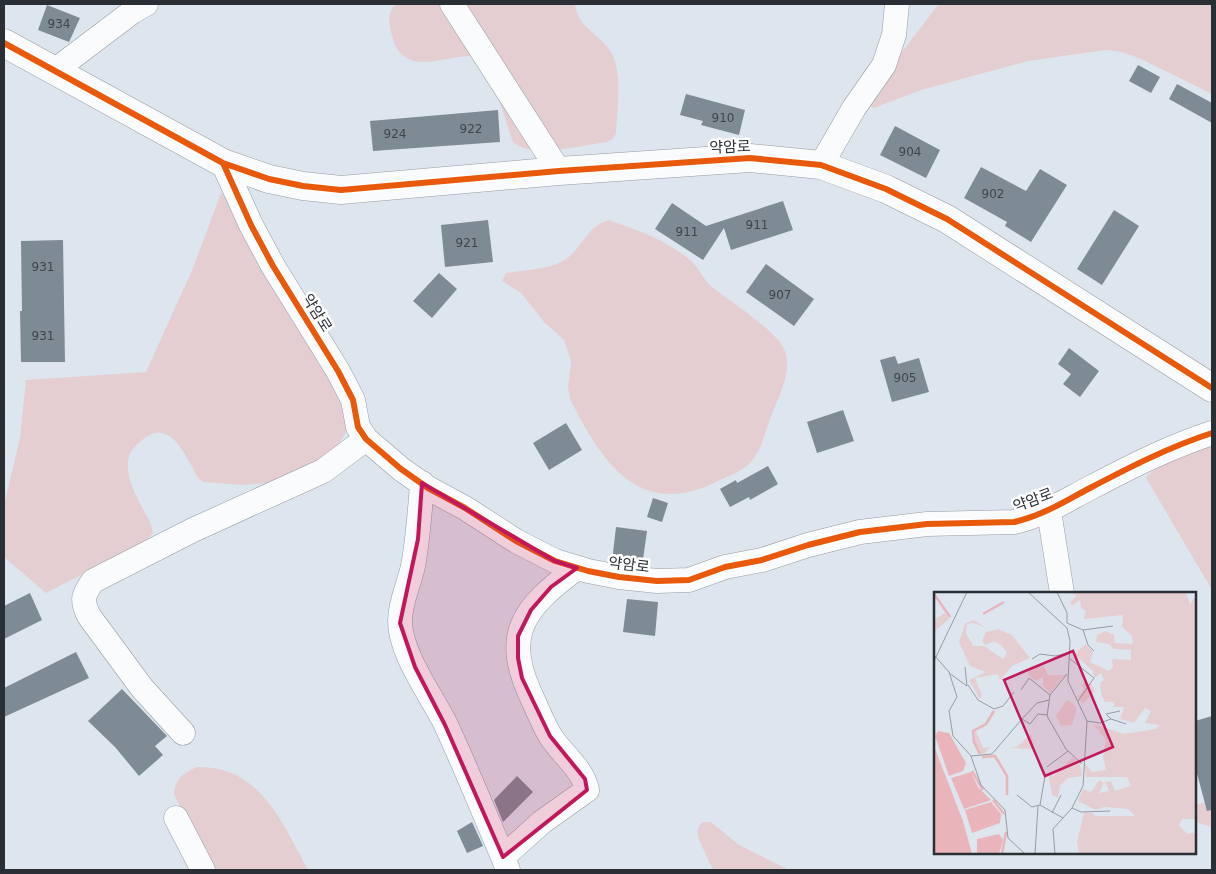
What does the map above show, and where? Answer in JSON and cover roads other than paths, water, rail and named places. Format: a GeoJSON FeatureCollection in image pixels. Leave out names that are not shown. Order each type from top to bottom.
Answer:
{"type":"FeatureCollection","features":[{"type":"Feature","properties":{"kind":"street"},"geometry":{"type":"LineString","coordinates":[[54,71],[132,12],[146,4]]}},
{"type":"Feature","properties":{"kind":"street"},"geometry":{"type":"LineString","coordinates":[[452,4],[559,171]]}},
{"type":"Feature","properties":{"kind":"street"},"geometry":{"type":"LineString","coordinates":[[821,165],[849,116],[887,58],[894,35],[897,4]]}},
{"type":"Feature","properties":{"kind":"street","name":"약암로"},"geometry":{"type":"LineString","coordinates":[[4,43],[223,163],[269,179],[342,190],[559,171],[750,158],[821,165],[886,189],[947,220],[1212,388]]}},
{"type":"Feature","properties":{"kind":"street","name":"약암로"},"geometry":{"type":"LineString","coordinates":[[223,163],[251,225],[273,266],[353,400],[358,427],[366,439],[422,484],[516,541],[555,561],[577,568],[619,577],[657,581],[689,580],[724,566],[762,560],[808,545],[860,532],[927,524],[1014,522],[1049,512],[1156,453],[1212,433]]}},
{"type":"Feature","properties":{"kind":"street"},"geometry":{"type":"LineString","coordinates":[[183,732],[142,688],[89,616],[83,604],[87,590],[93,581],[149,552],[323,471],[366,439]]}},
{"type":"Feature","properties":{"kind":"street"},"geometry":{"type":"LineString","coordinates":[[422,484],[418,539],[410,579],[402,603],[400,623],[404,642],[445,725],[505,864],[542,822],[586,790],[585,779],[550,736],[522,678],[518,658],[518,636],[531,610],[551,588],[577,568]]}},
{"type":"Feature","properties":{"kind":"street"},"geometry":{"type":"LineString","coordinates":[[1049,512],[1062,592]]}},
{"type":"Feature","properties":{"kind":"street"},"geometry":{"type":"LineString","coordinates":[[176,818],[203,870]]}}]}
